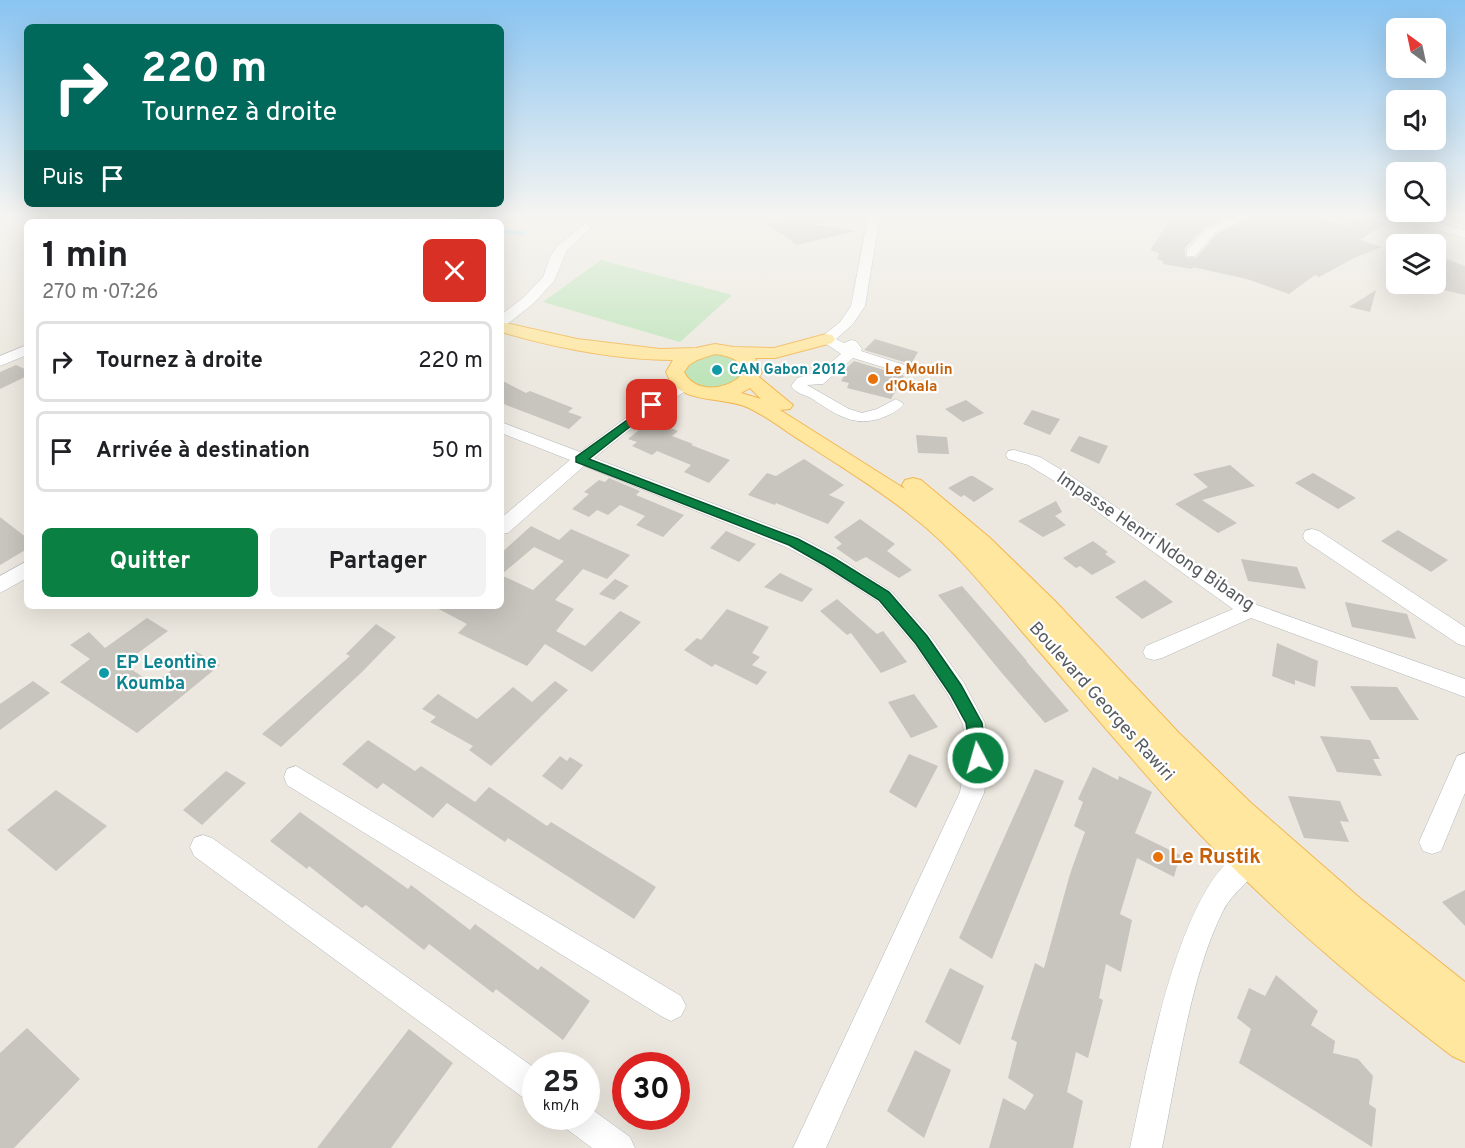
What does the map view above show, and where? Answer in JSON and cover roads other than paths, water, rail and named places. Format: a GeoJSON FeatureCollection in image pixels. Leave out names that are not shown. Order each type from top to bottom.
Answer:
{"type":"FeatureCollection","features":[{"type":"Feature","properties":{"kind":"main road"},"geometry":{"type":"LineString","coordinates":[[504,328],[548,339],[666,356],[715,349],[775,353],[830,336]]}},
{"type":"Feature","properties":{"kind":"main road"},"geometry":{"type":"LineString","coordinates":[[716,392],[737,388],[773,362],[815,346],[830,336]]}},
{"type":"Feature","properties":{"kind":"main road"},"geometry":{"type":"LineString","coordinates":[[504,340],[550,350],[637,363],[660,369],[681,382]]}},
{"type":"Feature","properties":{"kind":"main road"},"geometry":{"type":"LineString","coordinates":[[681,382],[676,371],[678,364],[694,352]]}},
{"type":"Feature","properties":{"kind":"main road","name":"Boulevard Georges Rawiri"},"geometry":{"type":"LineString","coordinates":[[735,352],[749,361],[752,375],[772,399],[913,485],[977,537],[1247,822],[1364,925],[1465,1004]]}},
{"type":"Feature","properties":{"kind":"main road","name":"Boulevard Georges Rawiri"},"geometry":{"type":"LineString","coordinates":[[681,382],[705,392],[716,392],[740,398],[765,410],[883,483],[936,524],[973,559],[1191,802],[1249,860],[1307,915],[1387,984],[1465,1044]]}},
{"type":"Feature","properties":{"kind":"street"},"geometry":{"type":"LineString","coordinates":[[504,320],[529,300],[549,278],[552,270]]}},
{"type":"Feature","properties":{"kind":"street"},"geometry":{"type":"LineString","coordinates":[[864,270],[858,306],[849,321],[830,336],[851,353],[906,370]]}},
{"type":"Feature","properties":{"kind":"street"},"geometry":{"type":"LineString","coordinates":[[0,362],[24,350]]}},
{"type":"Feature","properties":{"kind":"street"},"geometry":{"type":"LineString","coordinates":[[851,353],[815,386],[857,419],[879,416],[896,404]]}},
{"type":"Feature","properties":{"kind":"street"},"geometry":{"type":"LineString","coordinates":[[504,525],[580,460],[681,382]]}},
{"type":"Feature","properties":{"kind":"street"},"geometry":{"type":"LineString","coordinates":[[504,429],[793,542],[829,561],[884,596],[922,640],[956,689],[974,723],[978,758],[972,793],[809,1148]]}},
{"type":"Feature","properties":{"kind":"street","name":"Impasse Henri Ndong Bibang"},"geometry":{"type":"LineString","coordinates":[[1014,455],[1034,461],[1062,478],[1250,610],[1465,688]]}},
{"type":"Feature","properties":{"kind":"street"},"geometry":{"type":"LineString","coordinates":[[1312,536],[1465,638]]}},
{"type":"Feature","properties":{"kind":"street"},"geometry":{"type":"LineString","coordinates":[[0,586],[24,570]]}},
{"type":"Feature","properties":{"kind":"street"},"geometry":{"type":"LineString","coordinates":[[1154,652],[1250,610]]}},
{"type":"Feature","properties":{"kind":"street"},"geometry":{"type":"LineString","coordinates":[[1432,842],[1465,764]]}},
{"type":"Feature","properties":{"kind":"street"},"geometry":{"type":"LineString","coordinates":[[296,777],[671,1006]]}},
{"type":"Feature","properties":{"kind":"street"},"geometry":{"type":"LineString","coordinates":[[203,848],[522,1078]]}},
{"type":"Feature","properties":{"kind":"street"},"geometry":{"type":"LineString","coordinates":[[1146,1148],[1179,998],[1194,949],[1213,902],[1225,884],[1249,860]]}},
{"type":"Feature","properties":{"kind":"street"},"geometry":{"type":"LineString","coordinates":[[594,1130],[619,1148]]}},
{"type":"Feature","properties":{"kind":"place","name":"CAN Gabon 2012"},"geometry":{"type":"Point","coordinates":[717,370]}},
{"type":"Feature","properties":{"kind":"place","name":"Le Moulin d'Okala"},"geometry":{"type":"Point","coordinates":[873,379]}},
{"type":"Feature","properties":{"kind":"place","name":"EP Leontine Koumba"},"geometry":{"type":"Point","coordinates":[104,673]}},
{"type":"Feature","properties":{"kind":"place","name":"Le Rustik"},"geometry":{"type":"Point","coordinates":[1158,857]}}]}
